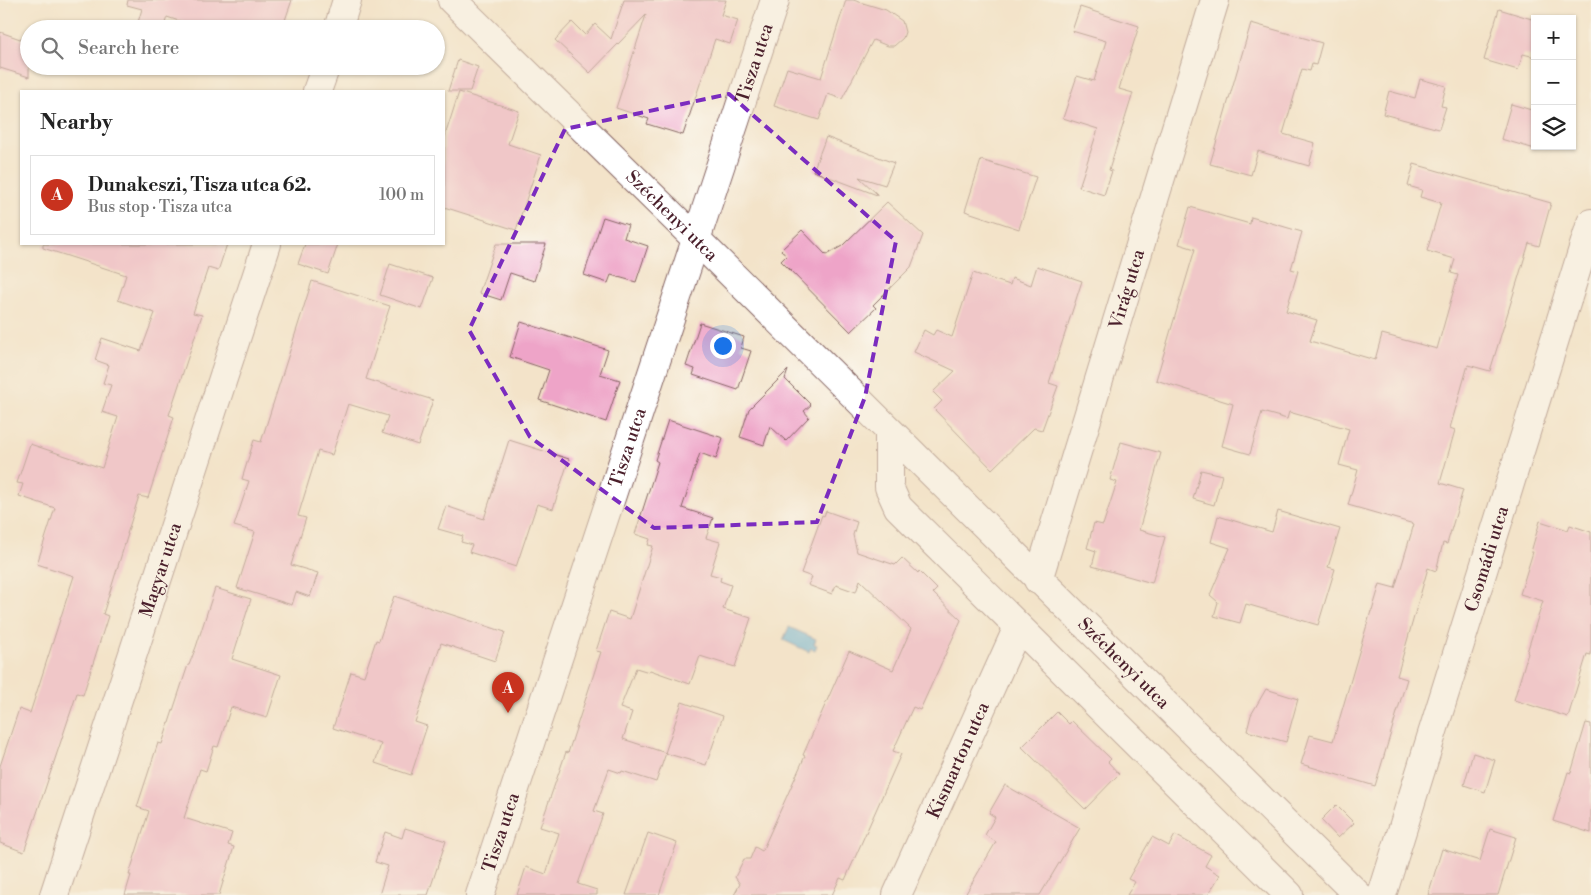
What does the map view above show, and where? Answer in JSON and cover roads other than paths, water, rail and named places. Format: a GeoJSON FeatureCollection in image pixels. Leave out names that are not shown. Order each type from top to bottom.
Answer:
{"type":"FeatureCollection","features":[{"type":"Feature","properties":{"kind":"street"},"geometry":{"type":"LineString","coordinates":[[341,20],[347,0]]}},
{"type":"Feature","properties":{"kind":"street","name":"Széchenyi utca"},"geometry":{"type":"LineString","coordinates":[[452,0],[1358,895]]}},
{"type":"Feature","properties":{"kind":"street","name":"Tisza utca"},"geometry":{"type":"LineString","coordinates":[[480,895],[776,0]]}},
{"type":"Feature","properties":{"kind":"street","name":"Virág utca"},"geometry":{"type":"LineString","coordinates":[[1038,580],[1215,0]]}},
{"type":"Feature","properties":{"kind":"street"},"geometry":{"type":"LineString","coordinates":[[318,90],[323,75]]}},
{"type":"Feature","properties":{"kind":"street","name":"Csomádi utca"},"geometry":{"type":"LineString","coordinates":[[1382,895],[1591,223]]}},
{"type":"Feature","properties":{"kind":"street","name":"Magyar utca"},"geometry":{"type":"LineString","coordinates":[[54,895],[268,245]]}},
{"type":"Feature","properties":{"kind":"street"},"geometry":{"type":"LineString","coordinates":[[889,432],[889,487],[898,507],[1289,895]]}},
{"type":"Feature","properties":{"kind":"street","name":"Kismarton utca"},"geometry":{"type":"LineString","coordinates":[[897,895],[1018,627]]}},
{"type":"Feature","properties":{"kind":"water"},"geometry":{"type":"Polygon","coordinates":[[[789,627],[816,639],[814,644],[817,645],[815,650],[811,648],[809,652],[783,640],[789,627]]]}},
{"type":"Feature","properties":{"kind":"place","name":"Dunakeszi, Tisza utca 62."},"geometry":{"type":"Point","coordinates":[508,713]}}]}
